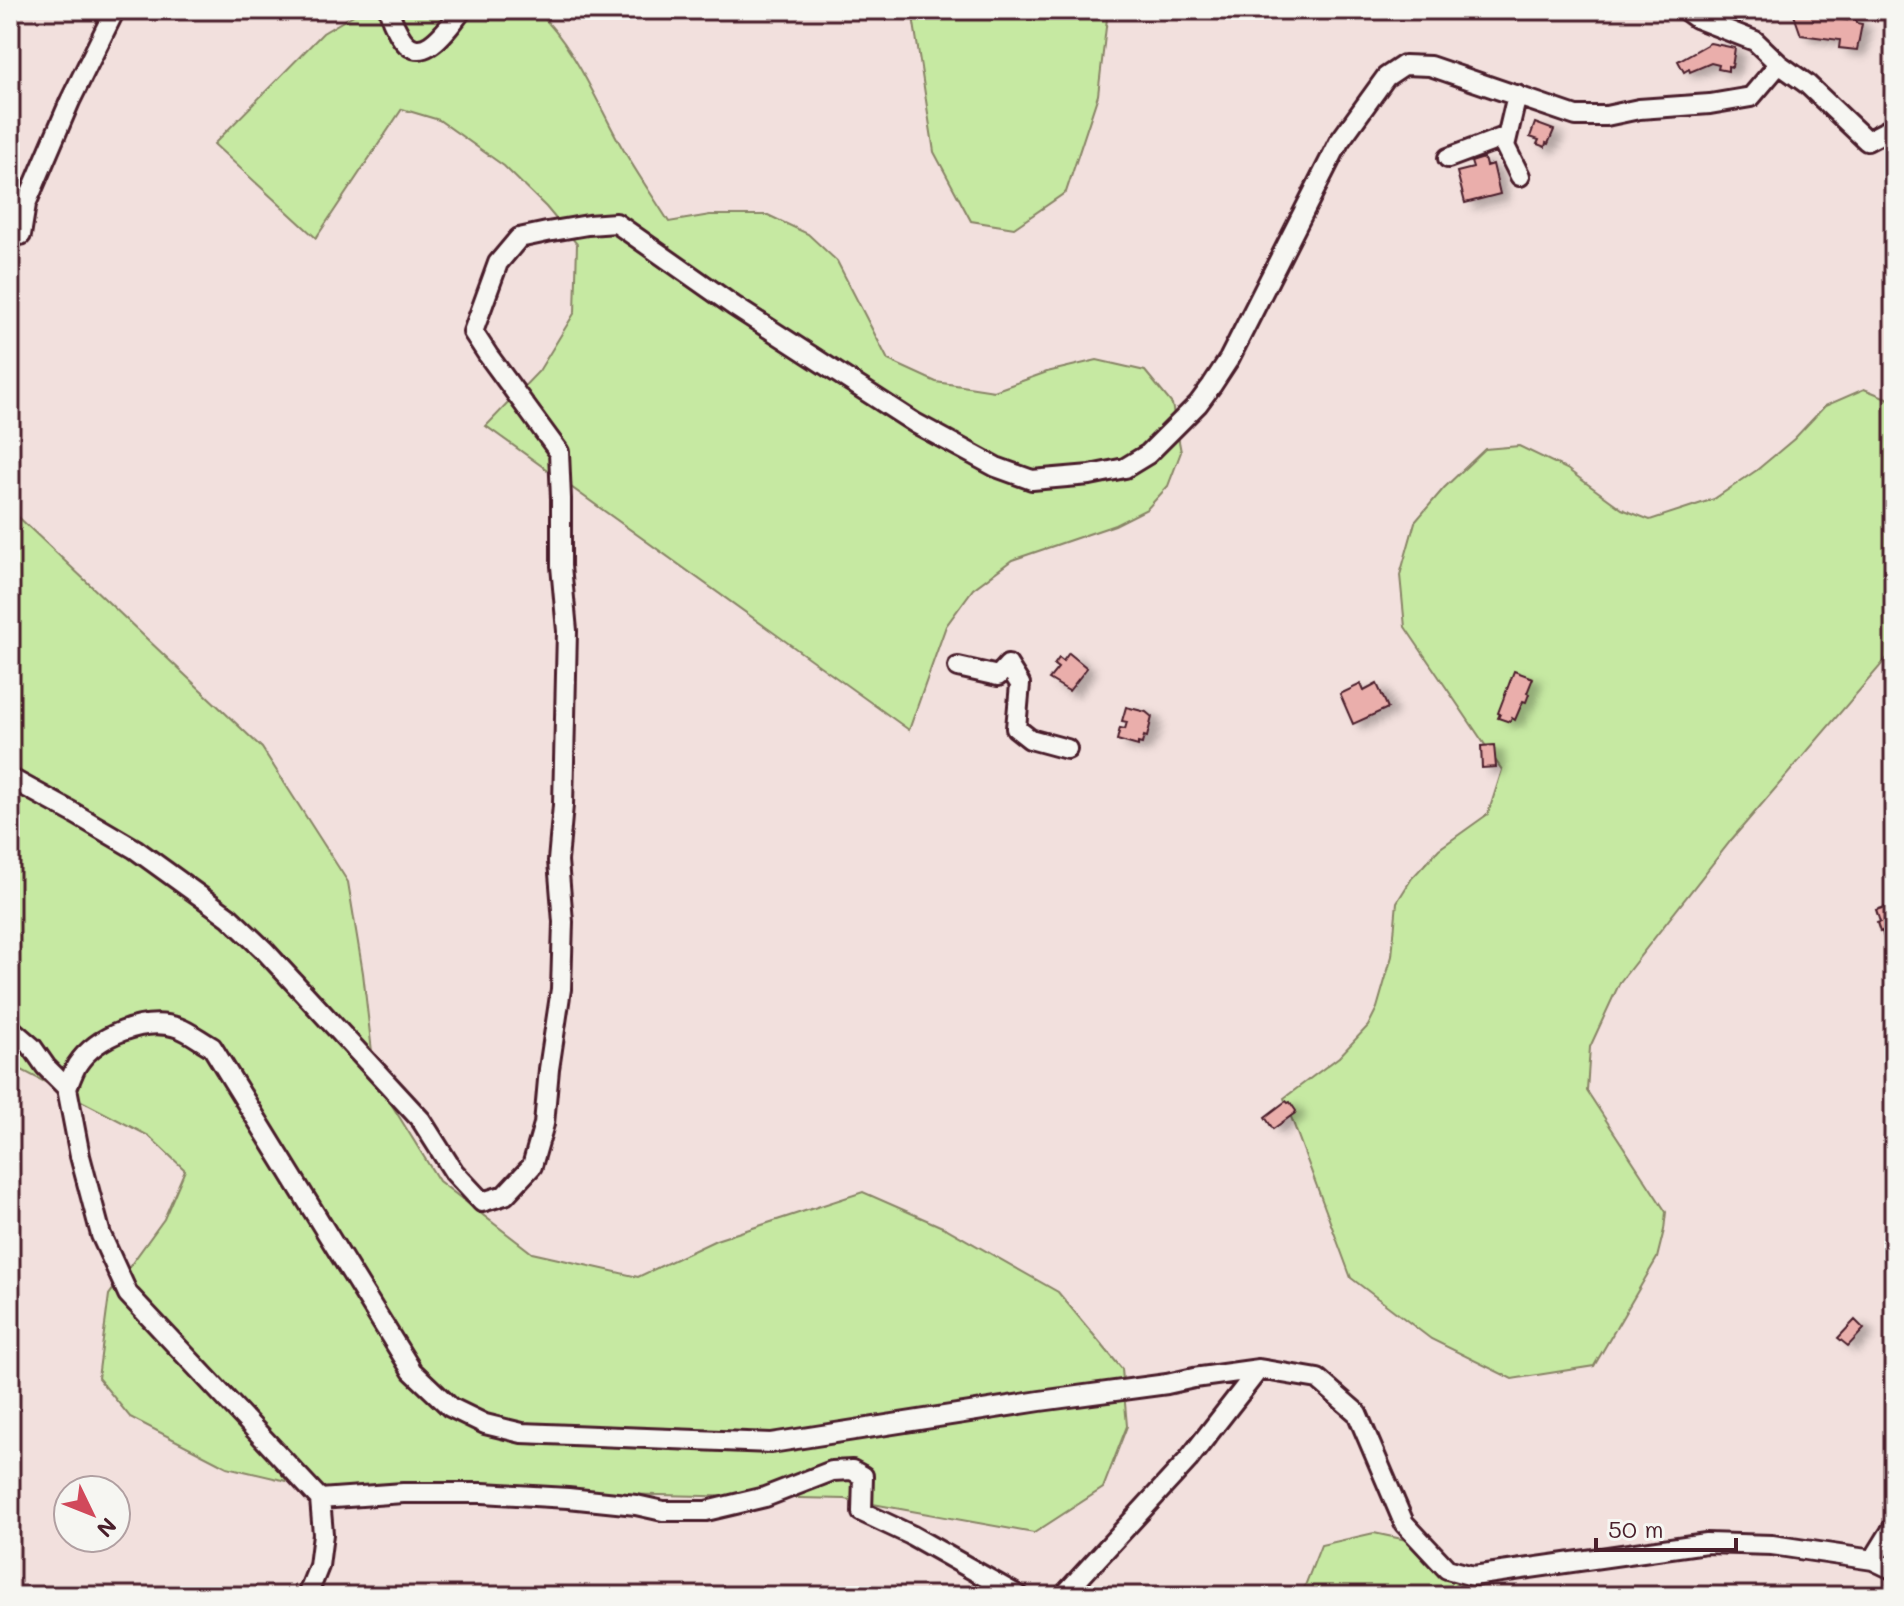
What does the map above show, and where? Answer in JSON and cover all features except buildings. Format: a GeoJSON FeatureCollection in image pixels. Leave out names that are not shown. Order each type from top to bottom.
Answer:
{"type":"FeatureCollection","features":[{"type":"Feature","properties":{"kind":"street"},"geometry":{"type":"LineString","coordinates":[[10,235],[21,235],[26,204],[70,101],[115,10]]}},
{"type":"Feature","properties":{"kind":"street"},"geometry":{"type":"LineString","coordinates":[[390,10],[390,17],[403,41],[416,49],[428,48],[439,40],[462,10]]}},
{"type":"Feature","properties":{"kind":"street"},"geometry":{"type":"LineString","coordinates":[[1685,10],[1696,18],[1755,41],[1779,64],[1807,84],[1867,141],[1894,127]]}},
{"type":"Feature","properties":{"kind":"street"},"geometry":{"type":"LineString","coordinates":[[10,778],[135,849],[229,917],[265,951],[421,1120],[454,1172],[482,1202],[505,1195],[532,1166],[544,1124],[561,989],[563,922],[558,861],[563,805],[567,631],[561,566],[559,452],[473,332],[498,263],[519,238],[561,229],[616,223],[734,306],[915,423],[996,467],[1032,480],[1090,475],[1125,468],[1148,454],[1198,404],[1229,359],[1339,142],[1386,77],[1404,65],[1430,66],[1576,116],[1606,116],[1639,109],[1710,104],[1751,97],[1779,64]]}},
{"type":"Feature","properties":{"kind":"street"},"geometry":{"type":"LineString","coordinates":[[1517,95],[1505,146],[1520,176]]}},
{"type":"Feature","properties":{"kind":"street"},"geometry":{"type":"LineString","coordinates":[[1448,158],[1507,136]]}},
{"type":"Feature","properties":{"kind":"street"},"geometry":{"type":"LineString","coordinates":[[958,667],[998,676],[1008,665],[1020,684],[1016,728],[1030,739],[1067,749]]}},
{"type":"Feature","properties":{"kind":"street"},"geometry":{"type":"LineString","coordinates":[[67,1088],[78,1064],[105,1039],[131,1027],[178,1027],[212,1047],[412,1371],[450,1407],[485,1424],[522,1433],[771,1443],[1259,1369],[1318,1379],[1357,1413],[1404,1523],[1447,1569],[1473,1576],[1706,1543],[1772,1545],[1873,1560],[1894,1570]]}},
{"type":"Feature","properties":{"kind":"street"},"geometry":{"type":"LineString","coordinates":[[10,1028],[32,1047],[67,1088],[80,1156],[101,1235],[128,1294],[320,1499],[323,1534],[319,1566],[307,1596]]}},
{"type":"Feature","properties":{"kind":"street"},"geometry":{"type":"LineString","coordinates":[[1063,1596],[1188,1460],[1259,1369]]}},
{"type":"Feature","properties":{"kind":"street"},"geometry":{"type":"LineString","coordinates":[[320,1499],[403,1493],[483,1493],[636,1505],[663,1511],[706,1511],[765,1497],[832,1471],[852,1470],[863,1476],[862,1512],[911,1535],[1019,1596]]}},
{"type":"Feature","properties":{"kind":"street"},"geometry":{"type":"LineString","coordinates":[[1873,1560],[1894,1526]]}},
{"type":"Feature","properties":{"kind":"green space"},"geometry":{"type":"Polygon","coordinates":[[[362,10],[536,10],[572,55],[625,152],[669,222],[710,215],[768,215],[808,234],[837,261],[888,360],[936,382],[994,391],[1047,372],[1097,360],[1145,371],[1172,404],[1181,452],[1168,486],[1147,509],[1115,525],[1012,560],[973,589],[946,626],[909,730],[486,426],[539,371],[575,312],[577,244],[546,207],[504,166],[439,120],[402,109],[316,238],[214,144],[323,33],[362,10]]]}},
{"type":"Feature","properties":{"kind":"green space"},"geometry":{"type":"Polygon","coordinates":[[[912,10],[1108,10],[1098,95],[1066,192],[1014,228],[971,221],[934,152],[912,10]]]}},
{"type":"Feature","properties":{"kind":"green space"},"geometry":{"type":"Polygon","coordinates":[[[1864,389],[1894,401],[1894,650],[1732,839],[1620,982],[1590,1047],[1587,1091],[1666,1212],[1657,1258],[1594,1366],[1512,1379],[1431,1339],[1351,1278],[1284,1098],[1339,1057],[1368,1026],[1377,1008],[1392,956],[1397,902],[1412,878],[1439,849],[1488,814],[1502,770],[1405,627],[1400,575],[1415,522],[1444,488],[1485,449],[1519,446],[1567,469],[1622,509],[1650,520],[1714,499],[1757,470],[1794,439],[1825,406],[1864,389]]]}},
{"type":"Feature","properties":{"kind":"green space"},"geometry":{"type":"Polygon","coordinates":[[[10,509],[262,748],[348,882],[363,973],[375,1078],[439,1181],[532,1253],[638,1277],[716,1240],[863,1192],[947,1229],[1058,1292],[1122,1369],[1127,1426],[1103,1488],[1034,1533],[845,1499],[477,1491],[359,1498],[227,1467],[130,1417],[98,1378],[109,1295],[164,1219],[185,1170],[149,1136],[10,1064],[10,509]]]}},
{"type":"Feature","properties":{"kind":"green space"},"geometry":{"type":"Polygon","coordinates":[[[1374,1533],[1430,1545],[1484,1596],[1301,1596],[1321,1545],[1374,1533]]]}}]}
